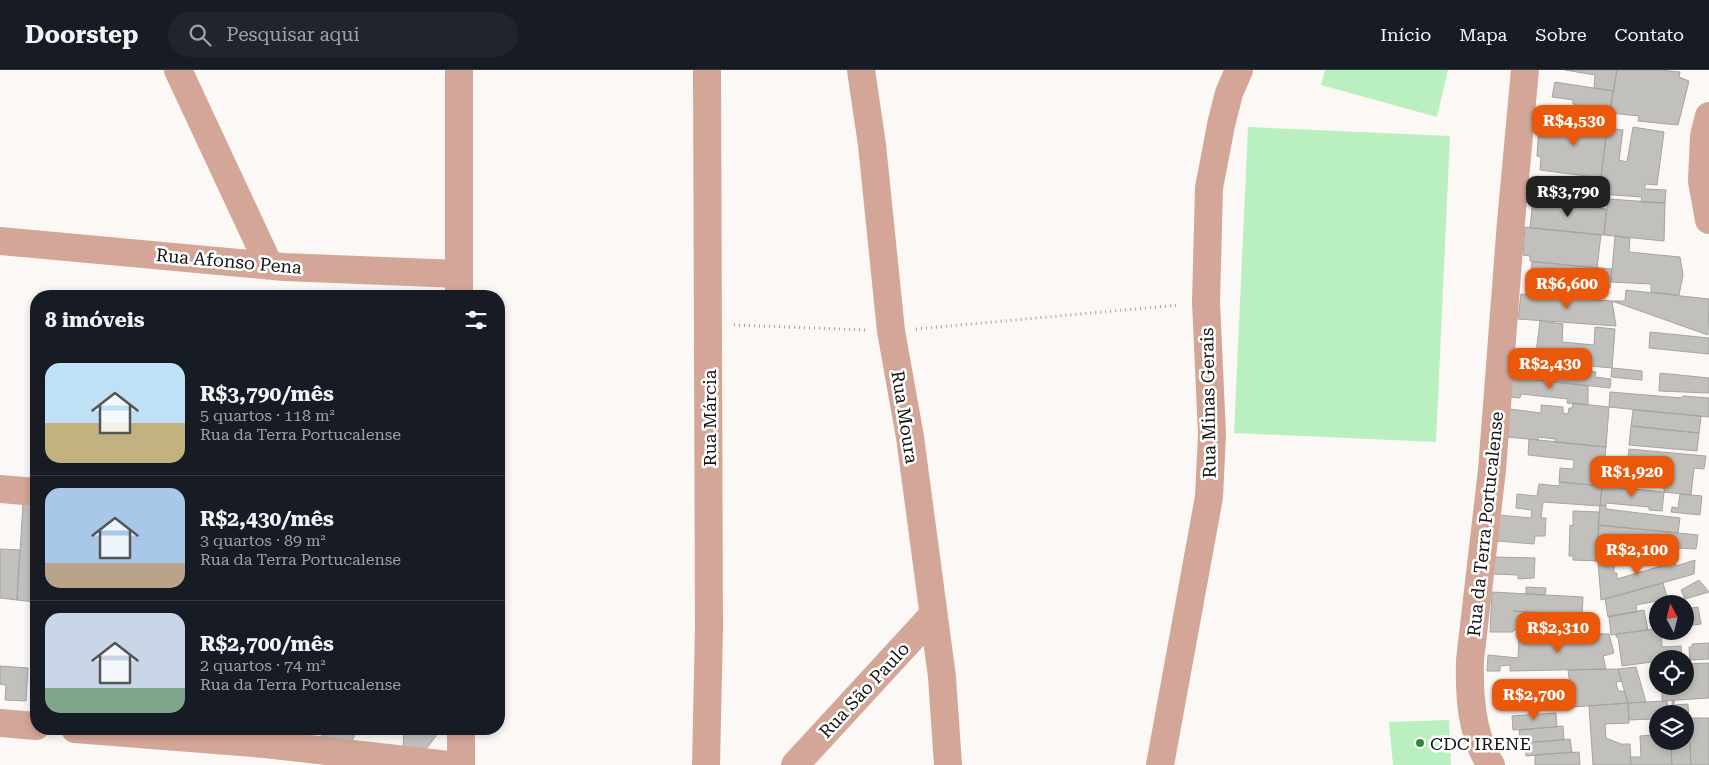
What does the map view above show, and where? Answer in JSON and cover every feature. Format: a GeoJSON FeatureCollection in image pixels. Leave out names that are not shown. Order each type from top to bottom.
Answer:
{"type":"FeatureCollection","features":[{"type":"Feature","properties":{"kind":"street"},"geometry":{"type":"LineString","coordinates":[[178,70],[269,266]]}},
{"type":"Feature","properties":{"kind":"street","name":"Rua Márcia"},"geometry":{"type":"LineString","coordinates":[[706,765],[709,628],[707,70]]}},
{"type":"Feature","properties":{"kind":"street","name":"Rua Moura"},"geometry":{"type":"LineString","coordinates":[[861,70],[872,145],[891,332],[910,437],[942,677],[948,765]]}},
{"type":"Feature","properties":{"kind":"street","name":"Rua Minas Gerais"},"geometry":{"type":"LineString","coordinates":[[1160,765],[1209,497],[1212,434],[1206,302],[1209,188],[1229,93],[1240,70]]}},
{"type":"Feature","properties":{"kind":"street","name":"Rua da Terra Portucalense"},"geometry":{"type":"LineString","coordinates":[[1491,765],[1483,753],[1474,716],[1469,684],[1470,660],[1492,470],[1525,70]]}},
{"type":"Feature","properties":{"kind":"street"},"geometry":{"type":"LineString","coordinates":[[457,74],[459,285]]}},
{"type":"Feature","properties":{"kind":"street"},"geometry":{"type":"LineString","coordinates":[[1709,116],[1704,136],[1702,181],[1709,220]]}},
{"type":"Feature","properties":{"kind":"street","name":"Rua Afonso Pena"},"geometry":{"type":"LineString","coordinates":[[0,241],[459,285]]}},
{"type":"Feature","properties":{"kind":"street"},"geometry":{"type":"LineString","coordinates":[[0,489],[30,492]]}},
{"type":"Feature","properties":{"kind":"street","name":"Rua São Paulo"},"geometry":{"type":"LineString","coordinates":[[795,765],[933,615]]}},
{"type":"Feature","properties":{"kind":"street"},"geometry":{"type":"LineString","coordinates":[[0,723],[30,726]]}},
{"type":"Feature","properties":{"kind":"street"},"geometry":{"type":"LineString","coordinates":[[152,735],[265,744],[450,765]]}},
{"type":"Feature","properties":{"kind":"street"},"geometry":{"type":"LineString","coordinates":[[461,735],[461,765]]}},
{"type":"Feature","properties":{"kind":"path"},"geometry":{"type":"LineString","coordinates":[[708,324],[891,332],[1206,302]]}},
{"type":"Feature","properties":{"kind":"green space"},"geometry":{"type":"Polygon","coordinates":[[[1325,70],[1448,70],[1437,117],[1321,85],[1325,70]]]}},
{"type":"Feature","properties":{"kind":"green space"},"geometry":{"type":"Polygon","coordinates":[[[1248,127],[1450,136],[1436,442],[1234,433],[1248,127]]]}},
{"type":"Feature","properties":{"kind":"green space","name":"CDC IRENE"},"geometry":{"type":"Polygon","coordinates":[[[1449,720],[1451,765],[1393,765],[1389,722],[1449,720]]]}},
{"type":"Feature","properties":{"kind":"building"},"geometry":{"type":"Polygon","coordinates":[[[1565,70],[1617,70],[1613,91],[1594,88],[1595,75],[1565,70]]]}},
{"type":"Feature","properties":{"kind":"building"},"geometry":{"type":"Polygon","coordinates":[[[1617,70],[1680,72],[1679,77],[1689,81],[1678,125],[1638,121],[1639,116],[1610,113],[1617,70]]]}},
{"type":"Feature","properties":{"kind":"building"},"geometry":{"type":"Polygon","coordinates":[[[1555,82],[1613,91],[1608,121],[1576,116],[1578,105],[1573,104],[1573,100],[1552,97],[1555,82]]]}},
{"type":"Feature","properties":{"kind":"building"},"geometry":{"type":"Polygon","coordinates":[[[1561,117],[1588,121],[1588,118],[1608,121],[1601,178],[1540,170],[1541,157],[1537,156],[1539,126],[1560,128],[1561,117]]]}},
{"type":"Feature","properties":{"kind":"building"},"geometry":{"type":"Polygon","coordinates":[[[1633,127],[1664,132],[1657,185],[1645,184],[1645,189],[1666,190],[1665,203],[1641,202],[1642,197],[1599,194],[1607,128],[1623,130],[1619,160],[1627,162],[1633,127]]]}},
{"type":"Feature","properties":{"kind":"building"},"geometry":{"type":"Polygon","coordinates":[[[1608,199],[1665,203],[1664,241],[1604,235],[1608,199]]]}},
{"type":"Feature","properties":{"kind":"building"},"geometry":{"type":"Polygon","coordinates":[[[1533,200],[1606,209],[1604,235],[1530,228],[1533,200]]]}},
{"type":"Feature","properties":{"kind":"building"},"geometry":{"type":"Polygon","coordinates":[[[1525,227],[1601,235],[1597,268],[1530,261],[1530,256],[1523,255],[1525,227]]]}},
{"type":"Feature","properties":{"kind":"building"},"geometry":{"type":"Polygon","coordinates":[[[1615,236],[1630,238],[1629,252],[1680,257],[1683,275],[1679,295],[1651,292],[1651,284],[1611,282],[1615,236]]]}},
{"type":"Feature","properties":{"kind":"building"},"geometry":{"type":"Polygon","coordinates":[[[1532,262],[1612,269],[1610,288],[1530,281],[1532,262]]]}},
{"type":"Feature","properties":{"kind":"building"},"geometry":{"type":"Polygon","coordinates":[[[1626,290],[1709,299],[1708,335],[1612,301],[1625,301],[1626,290]]]}},
{"type":"Feature","properties":{"kind":"building"},"geometry":{"type":"Polygon","coordinates":[[[1521,294],[1612,301],[1616,326],[1518,319],[1521,294]]]}},
{"type":"Feature","properties":{"kind":"building"},"geometry":{"type":"Polygon","coordinates":[[[1540,321],[1563,324],[1562,342],[1594,345],[1595,327],[1615,329],[1612,368],[1535,361],[1540,321]]]}},
{"type":"Feature","properties":{"kind":"building"},"geometry":{"type":"Polygon","coordinates":[[[1650,332],[1709,338],[1709,354],[1649,348],[1650,332]]]}},
{"type":"Feature","properties":{"kind":"building"},"geometry":{"type":"Polygon","coordinates":[[[1514,359],[1541,362],[1539,380],[1512,377],[1514,359]]]}},
{"type":"Feature","properties":{"kind":"building"},"geometry":{"type":"Polygon","coordinates":[[[1557,368],[1596,372],[1595,377],[1611,379],[1610,388],[1556,382],[1557,368]]]}},
{"type":"Feature","properties":{"kind":"building"},"geometry":{"type":"Polygon","coordinates":[[[1612,368],[1642,371],[1642,380],[1611,377],[1612,368]]]}},
{"type":"Feature","properties":{"kind":"building"},"geometry":{"type":"Polygon","coordinates":[[[1660,373],[1709,378],[1709,393],[1659,391],[1660,373]]]}},
{"type":"Feature","properties":{"kind":"building"},"geometry":{"type":"Polygon","coordinates":[[[1512,377],[1588,386],[1588,405],[1567,403],[1568,399],[1521,394],[1520,398],[1510,397],[1512,377]]]}},
{"type":"Feature","properties":{"kind":"building"},"geometry":{"type":"Polygon","coordinates":[[[1610,392],[1682,398],[1683,396],[1709,398],[1709,417],[1609,407],[1610,392]]]}},
{"type":"Feature","properties":{"kind":"building"},"geometry":{"type":"Polygon","coordinates":[[[1573,403],[1609,407],[1606,447],[1555,442],[1555,439],[1538,437],[1538,440],[1507,437],[1510,409],[1541,413],[1541,405],[1563,407],[1563,413],[1568,414],[1569,408],[1572,408],[1573,403]]]}},
{"type":"Feature","properties":{"kind":"building"},"geometry":{"type":"Polygon","coordinates":[[[1633,410],[1701,416],[1699,433],[1631,426],[1633,410]]]}},
{"type":"Feature","properties":{"kind":"building"},"geometry":{"type":"Polygon","coordinates":[[[1631,426],[1699,433],[1697,451],[1629,445],[1631,426]]]}},
{"type":"Feature","properties":{"kind":"building"},"geometry":{"type":"Polygon","coordinates":[[[1529,439],[1606,447],[1602,486],[1559,482],[1560,468],[1573,469],[1574,460],[1528,455],[1529,439]]]}},
{"type":"Feature","properties":{"kind":"building"},"geometry":{"type":"Polygon","coordinates":[[[1629,449],[1706,456],[1704,469],[1694,468],[1691,495],[1664,492],[1664,488],[1642,486],[1643,461],[1628,459],[1629,449]]]}},
{"type":"Feature","properties":{"kind":"building"},"geometry":{"type":"Polygon","coordinates":[[[1560,482],[1602,486],[1600,506],[1543,502],[1541,518],[1546,518],[1545,536],[1535,536],[1534,544],[1497,541],[1499,515],[1531,518],[1532,510],[1516,508],[1517,494],[1537,496],[1539,484],[1559,486],[1560,482]]]}},
{"type":"Feature","properties":{"kind":"building"},"geometry":{"type":"Polygon","coordinates":[[[1602,486],[1664,492],[1662,511],[1649,510],[1649,507],[1606,503],[1606,506],[1600,505],[1602,486]]]}},
{"type":"Feature","properties":{"kind":"building"},"geometry":{"type":"Polygon","coordinates":[[[1680,494],[1702,496],[1700,515],[1671,512],[1672,507],[1678,508],[1680,494]]]}},
{"type":"Feature","properties":{"kind":"building"},"geometry":{"type":"Polygon","coordinates":[[[23,504],[30,504],[30,601],[17,600],[23,504]]]}},
{"type":"Feature","properties":{"kind":"building"},"geometry":{"type":"Polygon","coordinates":[[[1600,505],[1606,506],[1606,509],[1680,518],[1678,533],[1598,525],[1600,505]]]}},
{"type":"Feature","properties":{"kind":"building"},"geometry":{"type":"Polygon","coordinates":[[[1573,511],[1599,512],[1598,561],[1573,560],[1573,556],[1569,556],[1570,525],[1573,526],[1573,511]]]}},
{"type":"Feature","properties":{"kind":"building"},"geometry":{"type":"Polygon","coordinates":[[[1598,525],[1698,535],[1696,549],[1678,548],[1677,551],[1614,547],[1615,554],[1598,554],[1598,525]]]}},
{"type":"Feature","properties":{"kind":"building"},"geometry":{"type":"Polygon","coordinates":[[[0,549],[20,550],[17,600],[0,598],[0,549]]]}},
{"type":"Feature","properties":{"kind":"building"},"geometry":{"type":"Polygon","coordinates":[[[1614,554],[1629,554],[1629,564],[1614,564],[1614,573],[1617,573],[1617,579],[1675,562],[1676,566],[1695,560],[1694,574],[1601,600],[1598,561],[1605,560],[1605,557],[1614,557],[1614,554]]]}},
{"type":"Feature","properties":{"kind":"building"},"geometry":{"type":"Polygon","coordinates":[[[1495,557],[1535,558],[1534,578],[1518,579],[1518,575],[1493,574],[1495,557]]]}},
{"type":"Feature","properties":{"kind":"building"},"geometry":{"type":"Polygon","coordinates":[[[1699,580],[1709,592],[1694,596],[1683,595],[1681,590],[1699,580]]]}},
{"type":"Feature","properties":{"kind":"building"},"geometry":{"type":"Polygon","coordinates":[[[1663,583],[1666,595],[1649,595],[1649,603],[1636,605],[1637,612],[1608,617],[1605,599],[1663,583]]]}},
{"type":"Feature","properties":{"kind":"building"},"geometry":{"type":"Polygon","coordinates":[[[1526,587],[1546,588],[1545,595],[1526,594],[1526,587]]]}},
{"type":"Feature","properties":{"kind":"building"},"geometry":{"type":"Polygon","coordinates":[[[1492,592],[1583,597],[1582,615],[1513,611],[1574,615],[1572,632],[1513,630],[1513,632],[1490,632],[1492,592]]]}},
{"type":"Feature","properties":{"kind":"building"},"geometry":{"type":"Polygon","coordinates":[[[1698,607],[1701,624],[1694,625],[1694,608],[1698,607]]]}},
{"type":"Feature","properties":{"kind":"building"},"geometry":{"type":"Polygon","coordinates":[[[1644,610],[1648,630],[1611,635],[1609,616],[1644,610]]]}},
{"type":"Feature","properties":{"kind":"building"},"geometry":{"type":"Polygon","coordinates":[[[1649,630],[1649,640],[1662,640],[1662,647],[1681,646],[1681,650],[1649,650],[1649,662],[1622,666],[1616,634],[1649,630]]]}},
{"type":"Feature","properties":{"kind":"building"},"geometry":{"type":"Polygon","coordinates":[[[1573,633],[1609,634],[1614,653],[1603,656],[1606,669],[1510,671],[1510,665],[1500,666],[1500,671],[1487,671],[1488,655],[1518,658],[1519,639],[1572,641],[1573,633]]]}},
{"type":"Feature","properties":{"kind":"building"},"geometry":{"type":"Polygon","coordinates":[[[1709,643],[1709,659],[1694,660],[1694,650],[1689,650],[1692,644],[1709,643]]]}},
{"type":"Feature","properties":{"kind":"building"},"geometry":{"type":"Polygon","coordinates":[[[1709,663],[1709,698],[1662,701],[1662,695],[1694,695],[1694,664],[1709,663]]]}},
{"type":"Feature","properties":{"kind":"building"},"geometry":{"type":"Polygon","coordinates":[[[0,666],[28,668],[26,701],[5,700],[6,685],[0,684],[0,666]]]}},
{"type":"Feature","properties":{"kind":"building"},"geometry":{"type":"Polygon","coordinates":[[[1636,667],[1646,702],[1628,703],[1618,669],[1636,667]]]}},
{"type":"Feature","properties":{"kind":"building"},"geometry":{"type":"Polygon","coordinates":[[[1618,669],[1622,681],[1616,682],[1618,691],[1624,691],[1628,703],[1573,707],[1568,670],[1618,669]]]}},
{"type":"Feature","properties":{"kind":"building"},"geometry":{"type":"Polygon","coordinates":[[[1667,701],[1667,705],[1649,705],[1649,719],[1629,720],[1628,703],[1667,701]]]}},
{"type":"Feature","properties":{"kind":"building"},"geometry":{"type":"Polygon","coordinates":[[[1628,703],[1629,723],[1605,724],[1606,738],[1621,744],[1630,744],[1631,765],[1593,765],[1589,706],[1628,703]]]}},
{"type":"Feature","properties":{"kind":"building"},"geometry":{"type":"Polygon","coordinates":[[[1556,713],[1557,727],[1513,730],[1512,716],[1556,713]]]}},
{"type":"Feature","properties":{"kind":"building"},"geometry":{"type":"Polygon","coordinates":[[[1694,718],[1709,718],[1709,765],[1691,765],[1690,750],[1694,750],[1694,718]]]}},
{"type":"Feature","properties":{"kind":"building"},"geometry":{"type":"Polygon","coordinates":[[[1563,726],[1564,740],[1520,743],[1519,730],[1563,726]]]}},
{"type":"Feature","properties":{"kind":"building"},"geometry":{"type":"Polygon","coordinates":[[[322,735],[355,735],[351,744],[321,740],[322,735]]]}},
{"type":"Feature","properties":{"kind":"building"},"geometry":{"type":"Polygon","coordinates":[[[404,735],[436,735],[427,748],[419,750],[403,748],[404,735]]]}},
{"type":"Feature","properties":{"kind":"building"},"geometry":{"type":"Polygon","coordinates":[[[1649,735],[1649,750],[1671,750],[1672,765],[1631,765],[1630,757],[1641,757],[1640,736],[1649,735]]]}},
{"type":"Feature","properties":{"kind":"building"},"geometry":{"type":"Polygon","coordinates":[[[1570,739],[1572,752],[1526,756],[1525,743],[1570,739]]]}},
{"type":"Feature","properties":{"kind":"building"},"geometry":{"type":"Polygon","coordinates":[[[1671,750],[1690,750],[1691,765],[1672,765],[1671,750]]]}},
{"type":"Feature","properties":{"kind":"building"},"geometry":{"type":"Polygon","coordinates":[[[1579,752],[1580,765],[1535,765],[1535,755],[1579,752]]]}},
{"type":"Feature","properties":{"kind":"place","name":"CDC IRENE"},"geometry":{"type":"Point","coordinates":[1420,743]}}]}
